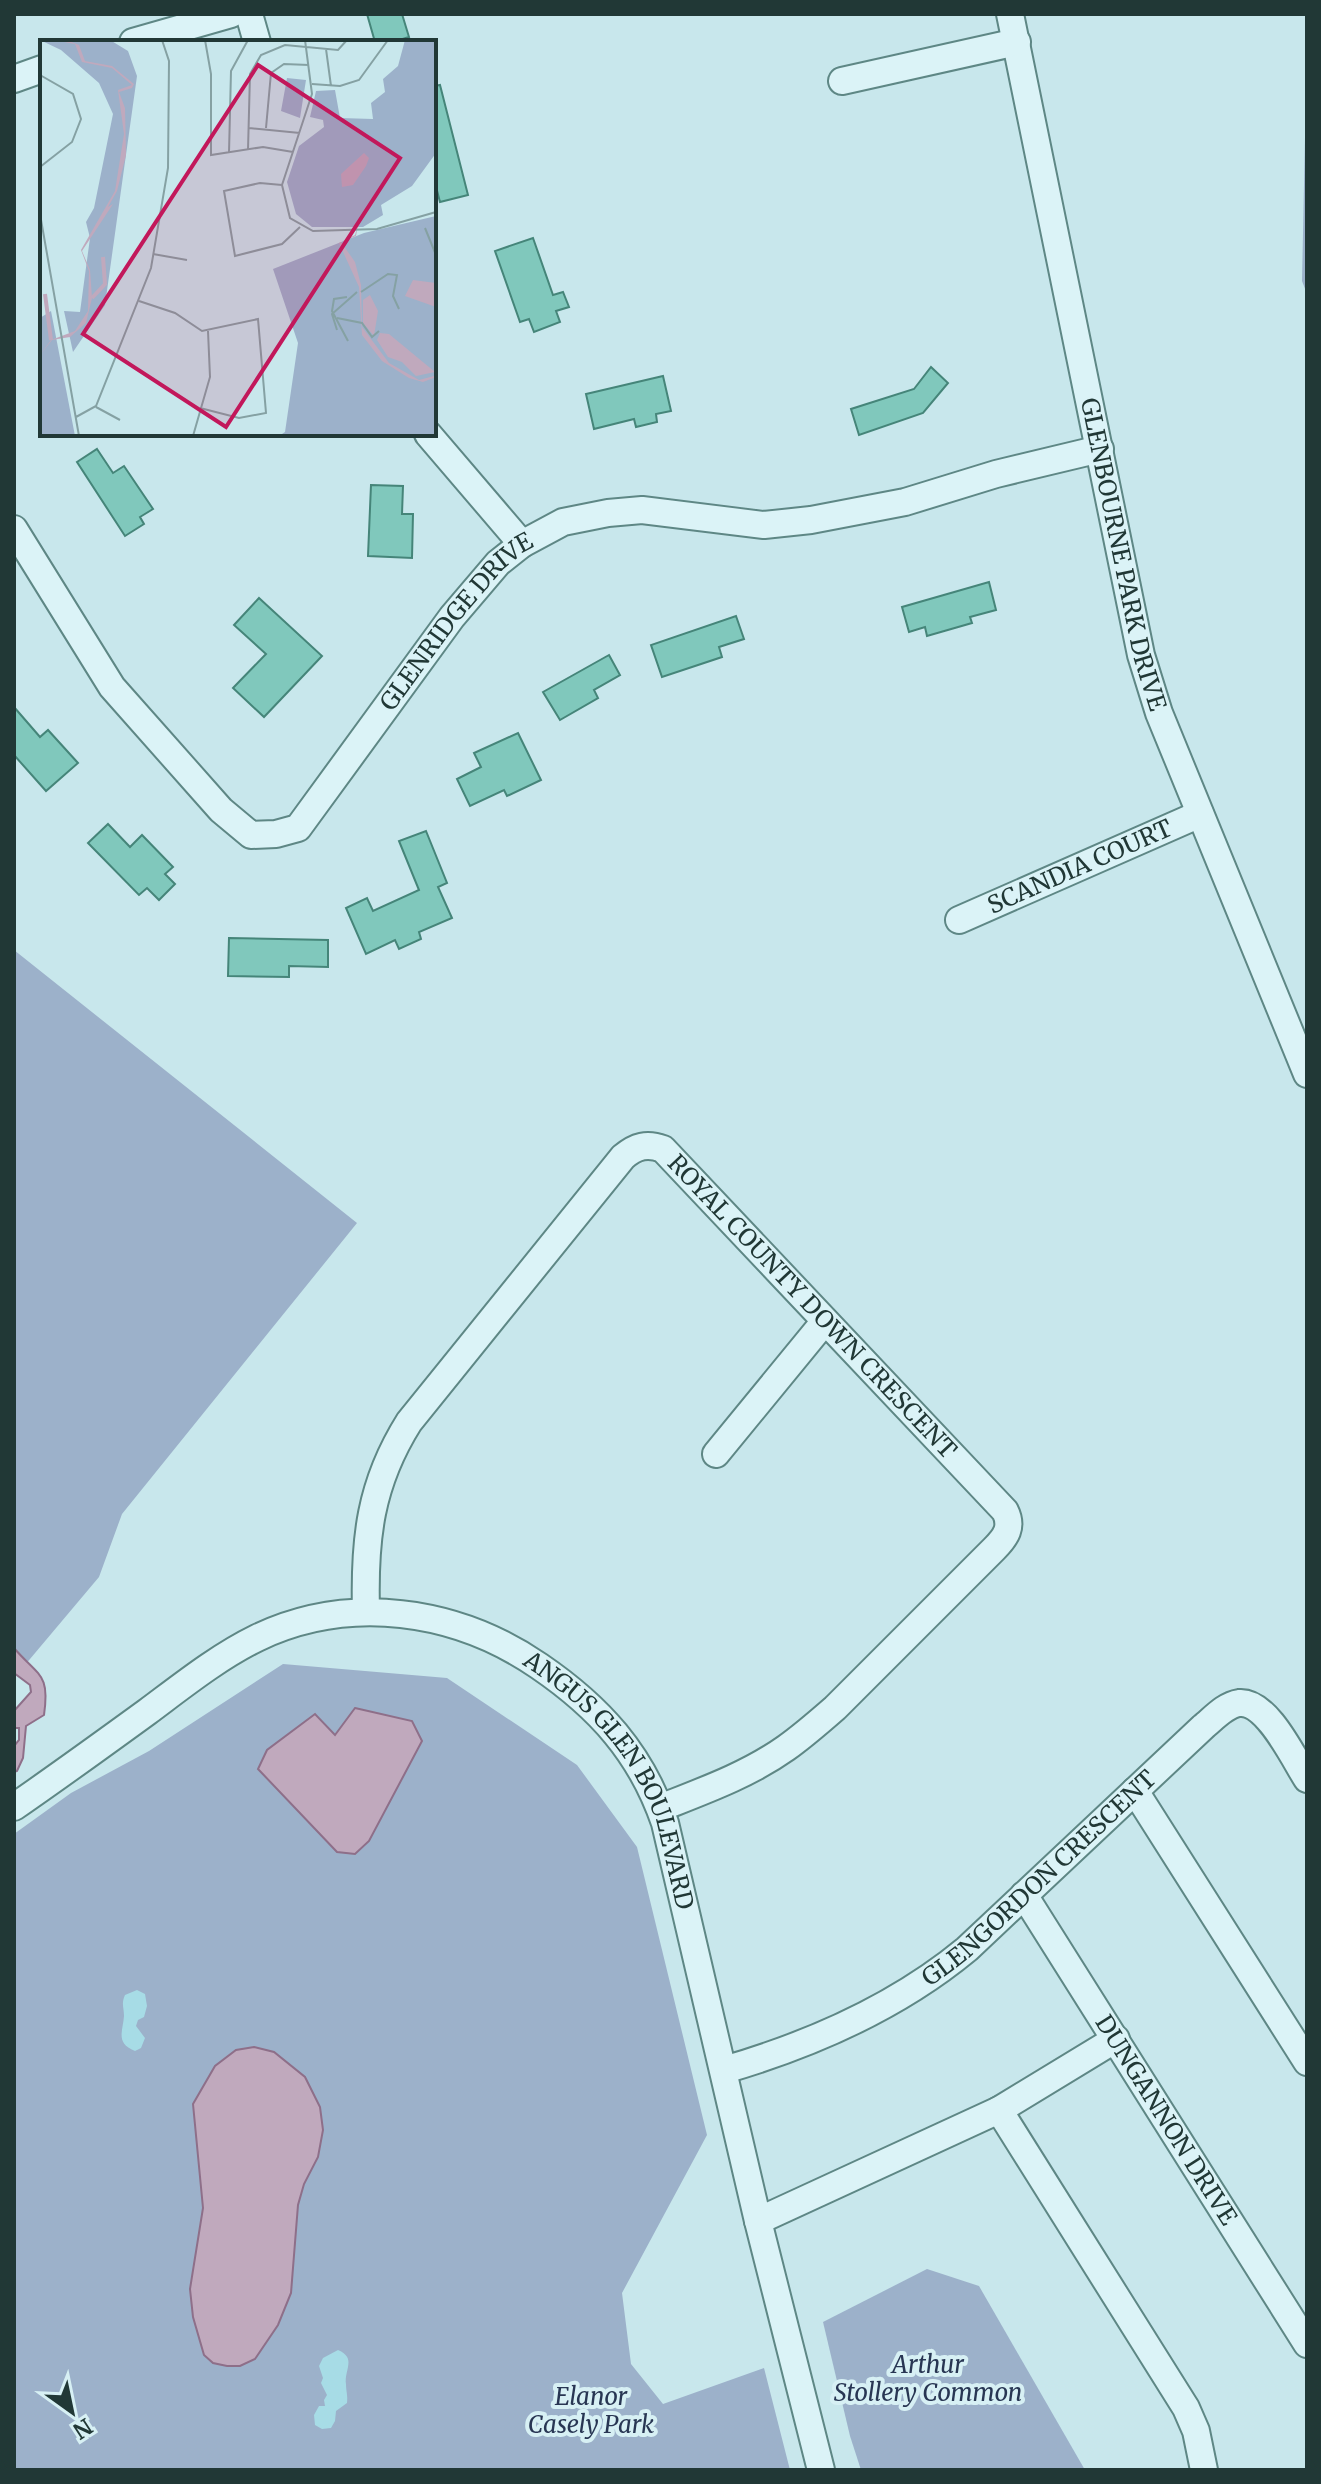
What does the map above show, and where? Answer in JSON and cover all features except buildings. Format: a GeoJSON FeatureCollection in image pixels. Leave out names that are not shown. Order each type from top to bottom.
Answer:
{"type":"FeatureCollection","features":[{"type":"Feature","properties":{"kind":"street"},"geometry":{"type":"LineString","coordinates":[[140,40],[231,14]]}},
{"type":"Feature","properties":{"kind":"street"},"geometry":{"type":"LineString","coordinates":[[249,14],[256,40]]}},
{"type":"Feature","properties":{"kind":"street","name":"GLENBOURNE PARK DRIVE"},"geometry":{"type":"LineString","coordinates":[[1010,14],[1141,655],[1159,713],[1307,1074]]}},
{"type":"Feature","properties":{"kind":"street"},"geometry":{"type":"LineString","coordinates":[[842,81],[1017,42]]}},
{"type":"Feature","properties":{"kind":"street"},"geometry":{"type":"LineString","coordinates":[[14,79],[40,70]]}},
{"type":"Feature","properties":{"kind":"street"},"geometry":{"type":"LineString","coordinates":[[430,436],[522,544]]}},
{"type":"Feature","properties":{"kind":"street","name":"GLENRIDGE DRIVE"},"geometry":{"type":"LineString","coordinates":[[14,529],[112,687],[221,810],[251,835],[276,834],[298,828],[452,617],[498,563],[522,544],[563,522],[642,510],[764,525],[811,520],[905,502],[996,474],[1100,449]]}},
{"type":"Feature","properties":{"kind":"street","name":"SCANDIA COURT"},"geometry":{"type":"LineString","coordinates":[[959,920],[1200,814]]}},
{"type":"Feature","properties":{"kind":"street","name":"ROYAL COUNTY DOWN CRESCENT"},"geometry":{"type":"LineString","coordinates":[[366,1611],[365,1549],[369,1525],[393,1448],[428,1397],[623,1157],[643,1145],[654,1145],[671,1156],[1005,1511],[1009,1524],[1006,1536],[810,1730],[785,1749],[744,1772],[660,1808]]}},
{"type":"Feature","properties":{"kind":"street"},"geometry":{"type":"LineString","coordinates":[[716,1454],[825,1321]]}},
{"type":"Feature","properties":{"kind":"street","name":"ANGUS GLEN BOULEVARD"},"geometry":{"type":"LineString","coordinates":[[14,1807],[211,1666],[244,1645],[292,1625],[366,1611],[411,1614],[448,1622],[483,1635],[528,1658],[581,1698],[612,1727],[642,1771],[660,1808],[821,2470]]}},
{"type":"Feature","properties":{"kind":"street","name":"GLENGORDON CRESCENT"},"geometry":{"type":"LineString","coordinates":[[724,2070],[765,2058],[887,2005],[911,1991],[967,1949],[1203,1727],[1231,1705],[1241,1703],[1257,1708],[1269,1719],[1307,1779]]}},
{"type":"Feature","properties":{"kind":"street"},"geometry":{"type":"LineString","coordinates":[[1135,1791],[1307,2062]]}},
{"type":"Feature","properties":{"kind":"street","name":"DUNGANNON DRIVE"},"geometry":{"type":"LineString","coordinates":[[1024,1895],[1307,2344]]}},
{"type":"Feature","properties":{"kind":"street"},"geometry":{"type":"LineString","coordinates":[[758,2221],[999,2110],[1116,2039]]}},
{"type":"Feature","properties":{"kind":"street"},"geometry":{"type":"LineString","coordinates":[[999,2110],[1186,2408],[1196,2431],[1204,2470]]}},
{"type":"Feature","properties":{"kind":"green space"},"geometry":{"type":"Polygon","coordinates":[[[1307,41],[1307,294],[1302,281],[1307,41]]]}},
{"type":"Feature","properties":{"kind":"green space"},"geometry":{"type":"Polygon","coordinates":[[[14,950],[357,1223],[122,1514],[99,1577],[14,1678],[14,950]]]}},
{"type":"Feature","properties":{"kind":"green space","name":"Elanor Casely Park"},"geometry":{"type":"Polygon","coordinates":[[[283,1664],[447,1678],[577,1765],[637,1847],[707,2135],[622,2293],[631,2364],[663,2404],[764,2368],[790,2470],[14,2470],[14,1834],[71,1793],[149,1751],[283,1664]]]}},
{"type":"Feature","properties":{"kind":"green space","name":"Arthur Stollery Common"},"geometry":{"type":"Polygon","coordinates":[[[927,2269],[979,2286],[1085,2470],[861,2470],[823,2322],[927,2269]]]}},
{"type":"Feature","properties":{"kind":"sand"},"geometry":{"type":"Polygon","coordinates":[[[137,1990],[145,1994],[147,2006],[144,2017],[138,2020],[136,2026],[145,2038],[141,2048],[135,2051],[122,2040],[122,2032],[125,1995],[137,1990]]]}},
{"type":"Feature","properties":{"kind":"sand"},"geometry":{"type":"Polygon","coordinates":[[[338,2350],[344,2353],[348,2361],[347,2403],[336,2411],[331,2428],[322,2429],[315,2425],[314,2415],[319,2406],[325,2406],[327,2395],[321,2383],[323,2378],[319,2366],[323,2358],[338,2350]]]}},
{"type":"Feature","properties":{"kind":"shaded area"},"geometry":{"type":"Polygon","coordinates":[[[14,1648],[41,1677],[45,1701],[44,1715],[26,1726],[23,1758],[14,1772],[14,1746],[19,1740],[19,1728],[14,1728],[14,1711],[31,1692],[30,1685],[14,1673],[14,1648]]]}},
{"type":"Feature","properties":{"kind":"shaded area"},"geometry":{"type":"Polygon","coordinates":[[[355,1708],[412,1721],[422,1741],[369,1841],[355,1854],[337,1852],[258,1769],[267,1750],[315,1714],[335,1735],[355,1708]]]}},
{"type":"Feature","properties":{"kind":"shaded area"},"geometry":{"type":"Polygon","coordinates":[[[254,2047],[274,2052],[305,2077],[320,2107],[323,2130],[318,2157],[304,2184],[298,2205],[291,2293],[278,2325],[255,2359],[240,2366],[227,2366],[213,2363],[204,2355],[193,2317],[190,2289],[203,2208],[193,2104],[215,2066],[236,2050],[254,2047]]]}}]}
